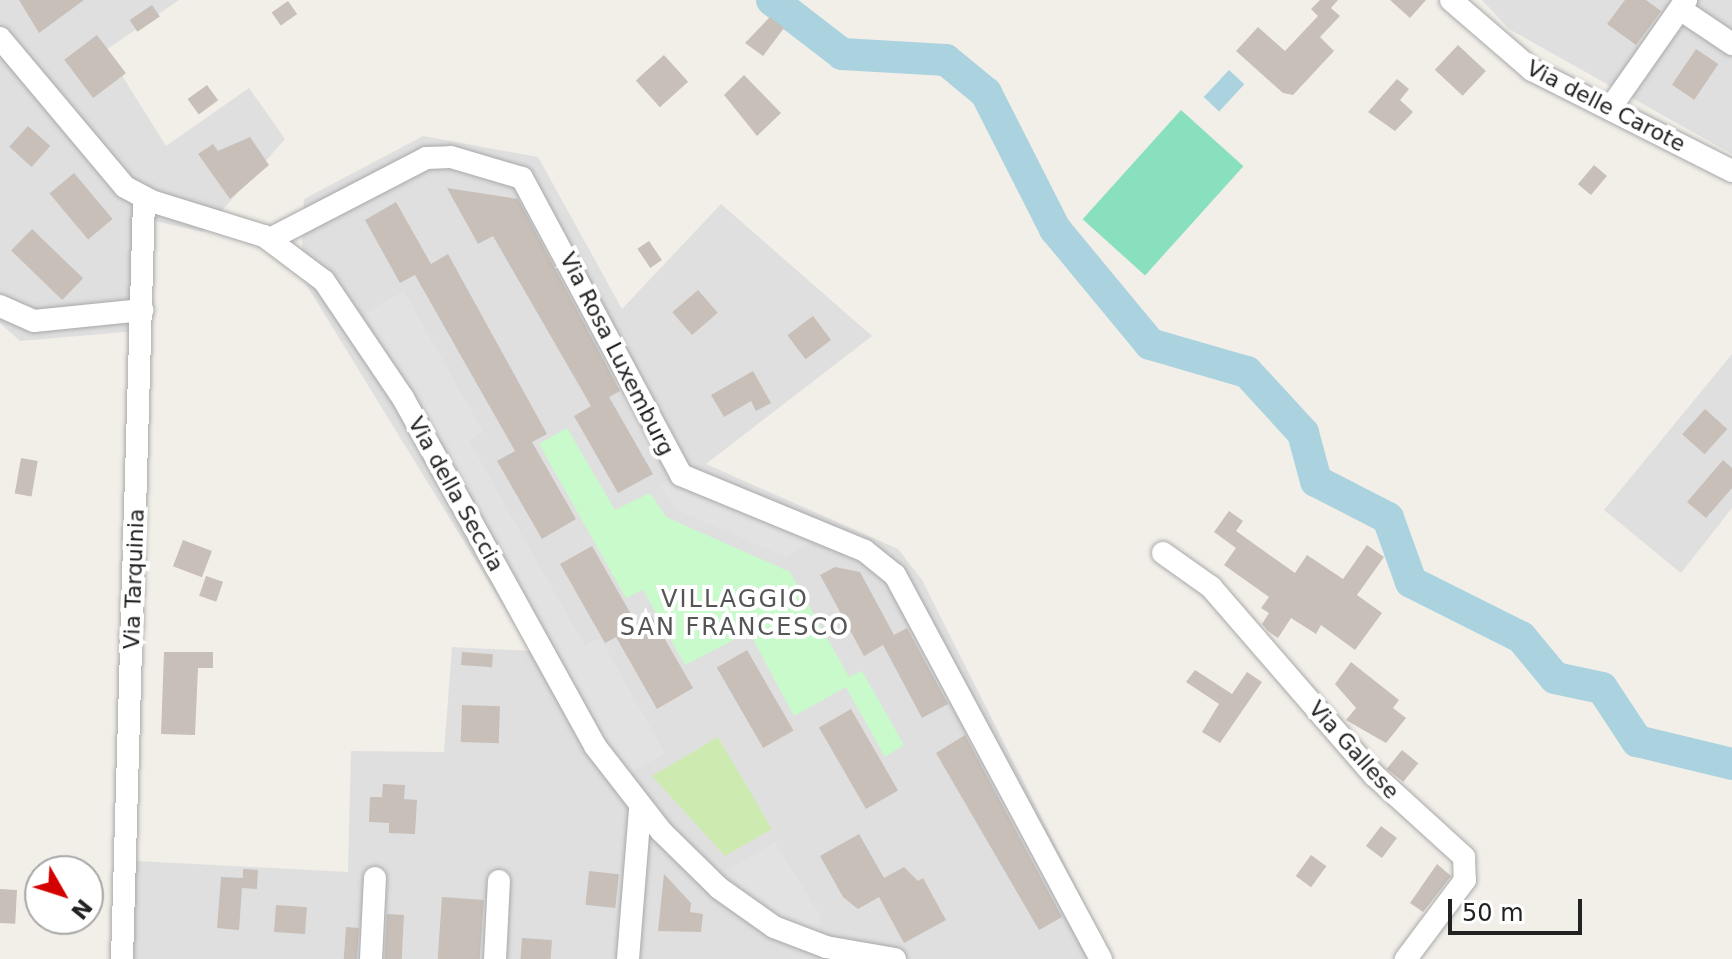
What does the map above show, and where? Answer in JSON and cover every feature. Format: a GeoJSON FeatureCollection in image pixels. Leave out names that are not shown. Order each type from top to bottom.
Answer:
{"type":"FeatureCollection","features":[{"type":"Feature","properties":{"kind":"street","name":"Via delle Carote"},"geometry":{"type":"LineString","coordinates":[[1451,0],[1522,64],[1732,171]]}},
{"type":"Feature","properties":{"kind":"street"},"geometry":{"type":"LineString","coordinates":[[1611,107],[1683,5],[1732,44]]}},
{"type":"Feature","properties":{"kind":"street","name":"Via della Seccia"},"geometry":{"type":"LineString","coordinates":[[0,38],[111,174],[144,198],[270,239],[320,276],[373,349],[582,724],[640,809],[719,888],[767,923],[826,947],[895,959]]}},
{"type":"Feature","properties":{"kind":"street","name":"Via Rosa Luxemburg"},"geometry":{"type":"LineString","coordinates":[[270,239],[426,158],[451,157],[522,178],[681,475],[858,548],[895,575],[1101,959]]}},
{"type":"Feature","properties":{"kind":"street","name":"Via Tarquinia"},"geometry":{"type":"LineString","coordinates":[[122,959],[144,198]]}},
{"type":"Feature","properties":{"kind":"street"},"geometry":{"type":"LineString","coordinates":[[0,306],[34,321],[142,310]]}},
{"type":"Feature","properties":{"kind":"street","name":"Via Gallese"},"geometry":{"type":"LineString","coordinates":[[1163,553],[1211,587],[1374,775],[1464,857],[1465,880],[1406,959]]}},
{"type":"Feature","properties":{"kind":"street"},"geometry":{"type":"LineString","coordinates":[[628,959],[640,809]]}},
{"type":"Feature","properties":{"kind":"street"},"geometry":{"type":"LineString","coordinates":[[371,959],[375,878]]}},
{"type":"Feature","properties":{"kind":"street"},"geometry":{"type":"LineString","coordinates":[[495,959],[499,881]]}},
{"type":"Feature","properties":{"kind":"shaded area"},"geometry":{"type":"Polygon","coordinates":[[[0,0],[179,0],[106,50],[166,146],[249,88],[285,139],[203,232],[146,219],[149,330],[20,341],[0,323],[0,0]]]}},
{"type":"Feature","properties":{"kind":"shaded area"},"geometry":{"type":"Polygon","coordinates":[[[1482,0],[1732,0],[1732,154],[1509,29],[1482,0]]]}},
{"type":"Feature","properties":{"kind":"shaded area"},"geometry":{"type":"Polygon","coordinates":[[[423,136],[538,157],[622,309],[721,204],[872,336],[706,464],[898,549],[922,580],[1113,959],[116,959],[118,860],[348,872],[351,751],[444,752],[452,647],[531,651],[301,276],[304,199],[423,136]]]}},
{"type":"Feature","properties":{"kind":"shaded area"},"geometry":{"type":"Polygon","coordinates":[[[404,291],[483,432],[469,441],[585,646],[600,638],[665,753],[626,776],[365,313],[404,291]]]}},
{"type":"Feature","properties":{"kind":"shaded area"},"geometry":{"type":"Polygon","coordinates":[[[1732,354],[1732,508],[1681,573],[1604,510],[1732,354]]]}},
{"type":"Feature","properties":{"kind":"shaded area"},"geometry":{"type":"Polygon","coordinates":[[[693,466],[836,530],[785,557],[674,509],[660,485],[693,466]]]}},
{"type":"Feature","properties":{"kind":"shaded area"},"geometry":{"type":"Polygon","coordinates":[[[775,842],[821,917],[819,933],[770,913],[725,871],[775,842]]]}},
{"type":"Feature","properties":{"kind":"green space"},"geometry":{"type":"Polygon","coordinates":[[[1181,110],[1243,166],[1145,275],[1083,219],[1181,110]]]}},
{"type":"Feature","properties":{"kind":"green space"},"geometry":{"type":"Polygon","coordinates":[[[567,428],[615,510],[650,493],[666,517],[790,572],[849,677],[862,671],[904,745],[885,757],[846,687],[794,716],[749,632],[685,665],[643,590],[626,598],[539,444],[567,428]]]}},
{"type":"Feature","properties":{"kind":"green space"},"geometry":{"type":"Polygon","coordinates":[[[718,737],[772,829],[725,856],[652,776],[718,737]]]}},
{"type":"Feature","properties":{"kind":"water"},"geometry":{"type":"Polygon","coordinates":[[[1229,70],[1244,84],[1219,111],[1204,97],[1229,70]]]}},
{"type":"Feature","properties":{"kind":"building"},"geometry":{"type":"Polygon","coordinates":[[[19,0],[84,0],[39,33],[19,0]]]}},
{"type":"Feature","properties":{"kind":"building"},"geometry":{"type":"Polygon","coordinates":[[[1320,0],[1338,0],[1331,8],[1340,16],[1320,37],[1334,51],[1293,95],[1283,93],[1236,51],[1258,27],[1285,51],[1318,16],[1311,9],[1320,0]]]}},
{"type":"Feature","properties":{"kind":"building"},"geometry":{"type":"Polygon","coordinates":[[[1390,0],[1426,0],[1410,18],[1390,0]]]}},
{"type":"Feature","properties":{"kind":"building"},"geometry":{"type":"Polygon","coordinates":[[[1625,0],[1646,0],[1661,11],[1636,45],[1607,24],[1625,0]]]}},
{"type":"Feature","properties":{"kind":"building"},"geometry":{"type":"Polygon","coordinates":[[[288,1],[297,14],[281,26],[272,12],[288,1]]]}},
{"type":"Feature","properties":{"kind":"building"},"geometry":{"type":"Polygon","coordinates":[[[152,5],[160,17],[137,32],[130,20],[152,5]]]}},
{"type":"Feature","properties":{"kind":"building"},"geometry":{"type":"Polygon","coordinates":[[[770,17],[784,28],[763,56],[745,43],[770,17]]]}},
{"type":"Feature","properties":{"kind":"building"},"geometry":{"type":"Polygon","coordinates":[[[97,35],[126,73],[93,98],[64,60],[97,35]]]}},
{"type":"Feature","properties":{"kind":"building"},"geometry":{"type":"Polygon","coordinates":[[[1458,45],[1486,71],[1463,96],[1435,70],[1458,45]]]}},
{"type":"Feature","properties":{"kind":"building"},"geometry":{"type":"Polygon","coordinates":[[[1696,49],[1718,64],[1694,100],[1672,85],[1696,49]]]}},
{"type":"Feature","properties":{"kind":"building"},"geometry":{"type":"Polygon","coordinates":[[[664,55],[688,82],[660,107],[636,80],[664,55]]]}},
{"type":"Feature","properties":{"kind":"building"},"geometry":{"type":"Polygon","coordinates":[[[744,75],[781,113],[757,136],[724,95],[744,75]]]}},
{"type":"Feature","properties":{"kind":"building"},"geometry":{"type":"Polygon","coordinates":[[[1397,79],[1409,89],[1400,100],[1413,112],[1395,131],[1368,112],[1397,79]]]}},
{"type":"Feature","properties":{"kind":"building"},"geometry":{"type":"Polygon","coordinates":[[[207,85],[218,100],[199,114],[188,99],[207,85]]]}},
{"type":"Feature","properties":{"kind":"building"},"geometry":{"type":"Polygon","coordinates":[[[28,126],[50,146],[32,167],[9,147],[28,126]]]}},
{"type":"Feature","properties":{"kind":"building"},"geometry":{"type":"Polygon","coordinates":[[[250,137],[269,165],[230,199],[198,154],[213,144],[218,151],[250,137]]]}},
{"type":"Feature","properties":{"kind":"building"},"geometry":{"type":"Polygon","coordinates":[[[1594,165],[1607,176],[1591,195],[1578,184],[1594,165]]]}},
{"type":"Feature","properties":{"kind":"building"},"geometry":{"type":"Polygon","coordinates":[[[74,173],[113,219],[88,240],[49,194],[74,173]]]}},
{"type":"Feature","properties":{"kind":"building"},"geometry":{"type":"Polygon","coordinates":[[[447,188],[518,199],[620,391],[609,397],[653,474],[618,493],[574,416],[591,406],[493,236],[478,244],[447,188]]]}},
{"type":"Feature","properties":{"kind":"building"},"geometry":{"type":"Polygon","coordinates":[[[396,202],[431,264],[448,254],[547,434],[532,442],[576,519],[542,539],[497,461],[515,451],[415,275],[400,283],[365,220],[396,202]]]}},
{"type":"Feature","properties":{"kind":"building"},"geometry":{"type":"Polygon","coordinates":[[[32,229],[83,278],[62,300],[11,251],[32,229]]]}},
{"type":"Feature","properties":{"kind":"building"},"geometry":{"type":"Polygon","coordinates":[[[649,241],[662,260],[650,268],[637,249],[649,241]]]}},
{"type":"Feature","properties":{"kind":"building"},"geometry":{"type":"Polygon","coordinates":[[[698,290],[718,313],[692,335],[672,312],[698,290]]]}},
{"type":"Feature","properties":{"kind":"building"},"geometry":{"type":"Polygon","coordinates":[[[813,316],[831,340],[805,359],[787,335],[813,316]]]}},
{"type":"Feature","properties":{"kind":"building"},"geometry":{"type":"Polygon","coordinates":[[[753,371],[771,403],[756,411],[751,401],[724,417],[711,395],[753,371]]]}},
{"type":"Feature","properties":{"kind":"building"},"geometry":{"type":"Polygon","coordinates":[[[1705,409],[1727,429],[1705,454],[1682,434],[1705,409]]]}},
{"type":"Feature","properties":{"kind":"building"},"geometry":{"type":"Polygon","coordinates":[[[21,458],[38,461],[31,496],[15,493],[21,458]]]}},
{"type":"Feature","properties":{"kind":"building"},"geometry":{"type":"Polygon","coordinates":[[[1723,460],[1732,468],[1732,488],[1706,518],[1687,502],[1723,460]]]}},
{"type":"Feature","properties":{"kind":"building"},"geometry":{"type":"Polygon","coordinates":[[[1229,511],[1243,521],[1236,531],[1295,573],[1307,555],[1343,579],[1367,545],[1384,557],[1357,595],[1382,613],[1355,650],[1321,625],[1316,634],[1291,618],[1278,638],[1268,631],[1262,624],[1269,613],[1261,608],[1269,597],[1224,565],[1236,548],[1214,532],[1229,511]]]}},
{"type":"Feature","properties":{"kind":"building"},"geometry":{"type":"Polygon","coordinates":[[[183,540],[212,551],[202,577],[173,566],[183,540]]]}},
{"type":"Feature","properties":{"kind":"building"},"geometry":{"type":"Polygon","coordinates":[[[592,546],[636,623],[651,615],[693,688],[657,709],[616,637],[605,643],[560,564],[592,546]]]}},
{"type":"Feature","properties":{"kind":"building"},"geometry":{"type":"Polygon","coordinates":[[[835,567],[860,572],[894,635],[907,628],[948,704],[922,718],[883,645],[864,656],[820,575],[835,567]]]}},
{"type":"Feature","properties":{"kind":"building"},"geometry":{"type":"Polygon","coordinates":[[[206,576],[223,582],[216,602],[199,596],[206,576]]]}},
{"type":"Feature","properties":{"kind":"building"},"geometry":{"type":"Polygon","coordinates":[[[747,650],[794,731],[763,748],[717,668],[747,650]]]}},
{"type":"Feature","properties":{"kind":"building"},"geometry":{"type":"Polygon","coordinates":[[[164,652],[213,652],[213,668],[198,668],[195,735],[161,734],[164,652]]]}},
{"type":"Feature","properties":{"kind":"building"},"geometry":{"type":"Polygon","coordinates":[[[462,652],[493,654],[492,667],[461,665],[462,652]]]}},
{"type":"Feature","properties":{"kind":"building"},"geometry":{"type":"Polygon","coordinates":[[[1351,662],[1399,700],[1393,708],[1406,718],[1386,743],[1346,720],[1356,708],[1335,684],[1351,662]]]}},
{"type":"Feature","properties":{"kind":"building"},"geometry":{"type":"Polygon","coordinates":[[[1195,670],[1232,694],[1247,672],[1262,682],[1220,743],[1202,732],[1219,704],[1186,682],[1195,670]]]}},
{"type":"Feature","properties":{"kind":"building"},"geometry":{"type":"Polygon","coordinates":[[[462,705],[500,706],[499,743],[461,742],[462,705]]]}},
{"type":"Feature","properties":{"kind":"building"},"geometry":{"type":"Polygon","coordinates":[[[851,709],[898,790],[866,809],[819,728],[851,709]]]}},
{"type":"Feature","properties":{"kind":"building"},"geometry":{"type":"Polygon","coordinates":[[[965,735],[1062,917],[1039,930],[936,753],[965,735]]]}},
{"type":"Feature","properties":{"kind":"building"},"geometry":{"type":"Polygon","coordinates":[[[1402,750],[1418,763],[1403,782],[1387,769],[1402,750]]]}},
{"type":"Feature","properties":{"kind":"building"},"geometry":{"type":"Polygon","coordinates":[[[383,784],[405,785],[404,799],[417,800],[415,834],[389,833],[389,823],[369,822],[370,797],[382,797],[383,784]]]}},
{"type":"Feature","properties":{"kind":"building"},"geometry":{"type":"Polygon","coordinates":[[[1381,826],[1397,838],[1382,858],[1366,846],[1381,826]]]}},
{"type":"Feature","properties":{"kind":"building"},"geometry":{"type":"Polygon","coordinates":[[[859,834],[884,878],[904,867],[918,881],[923,878],[946,920],[904,943],[879,897],[858,909],[843,897],[820,856],[859,834]]]}},
{"type":"Feature","properties":{"kind":"building"},"geometry":{"type":"Polygon","coordinates":[[[1311,855],[1326,866],[1311,887],[1296,876],[1311,855]]]}},
{"type":"Feature","properties":{"kind":"building"},"geometry":{"type":"Polygon","coordinates":[[[1437,864],[1451,876],[1423,912],[1410,903],[1437,864]]]}},
{"type":"Feature","properties":{"kind":"building"},"geometry":{"type":"Polygon","coordinates":[[[243,869],[258,870],[257,889],[242,888],[239,930],[217,928],[221,877],[243,878],[243,869]]]}},
{"type":"Feature","properties":{"kind":"building"},"geometry":{"type":"Polygon","coordinates":[[[589,871],[619,874],[615,908],[585,905],[589,871]]]}},
{"type":"Feature","properties":{"kind":"building"},"geometry":{"type":"Polygon","coordinates":[[[664,874],[691,903],[690,912],[703,914],[701,932],[658,931],[664,874]]]}},
{"type":"Feature","properties":{"kind":"building"},"geometry":{"type":"Polygon","coordinates":[[[0,889],[17,890],[15,924],[0,923],[0,889]]]}},
{"type":"Feature","properties":{"kind":"building"},"geometry":{"type":"Polygon","coordinates":[[[442,897],[484,900],[480,959],[438,959],[442,897]]]}},
{"type":"Feature","properties":{"kind":"building"},"geometry":{"type":"Polygon","coordinates":[[[276,905],[307,907],[305,934],[274,932],[276,905]]]}},
{"type":"Feature","properties":{"kind":"building"},"geometry":{"type":"Polygon","coordinates":[[[387,914],[404,915],[402,959],[385,959],[387,914]]]}},
{"type":"Feature","properties":{"kind":"building"},"geometry":{"type":"Polygon","coordinates":[[[346,927],[359,928],[357,959],[344,959],[346,927]]]}},
{"type":"Feature","properties":{"kind":"building"},"geometry":{"type":"Polygon","coordinates":[[[522,938],[552,940],[551,959],[521,959],[522,938]]]}},
{"type":"Feature","properties":{"kind":"waterway"},"geometry":{"type":"LineString","coordinates":[[772,0],[842,54],[946,60],[986,93],[1055,229],[1150,344],[1247,372],[1303,433],[1316,481],[1388,518],[1411,582],[1521,637],[1555,678],[1602,688],[1637,741],[1732,764]]}},
{"type":"Feature","properties":{"kind":"district","name":"VILLAGGIO SAN FRANCESCO"},"geometry":{"type":"Point","coordinates":[735,614]}}]}
